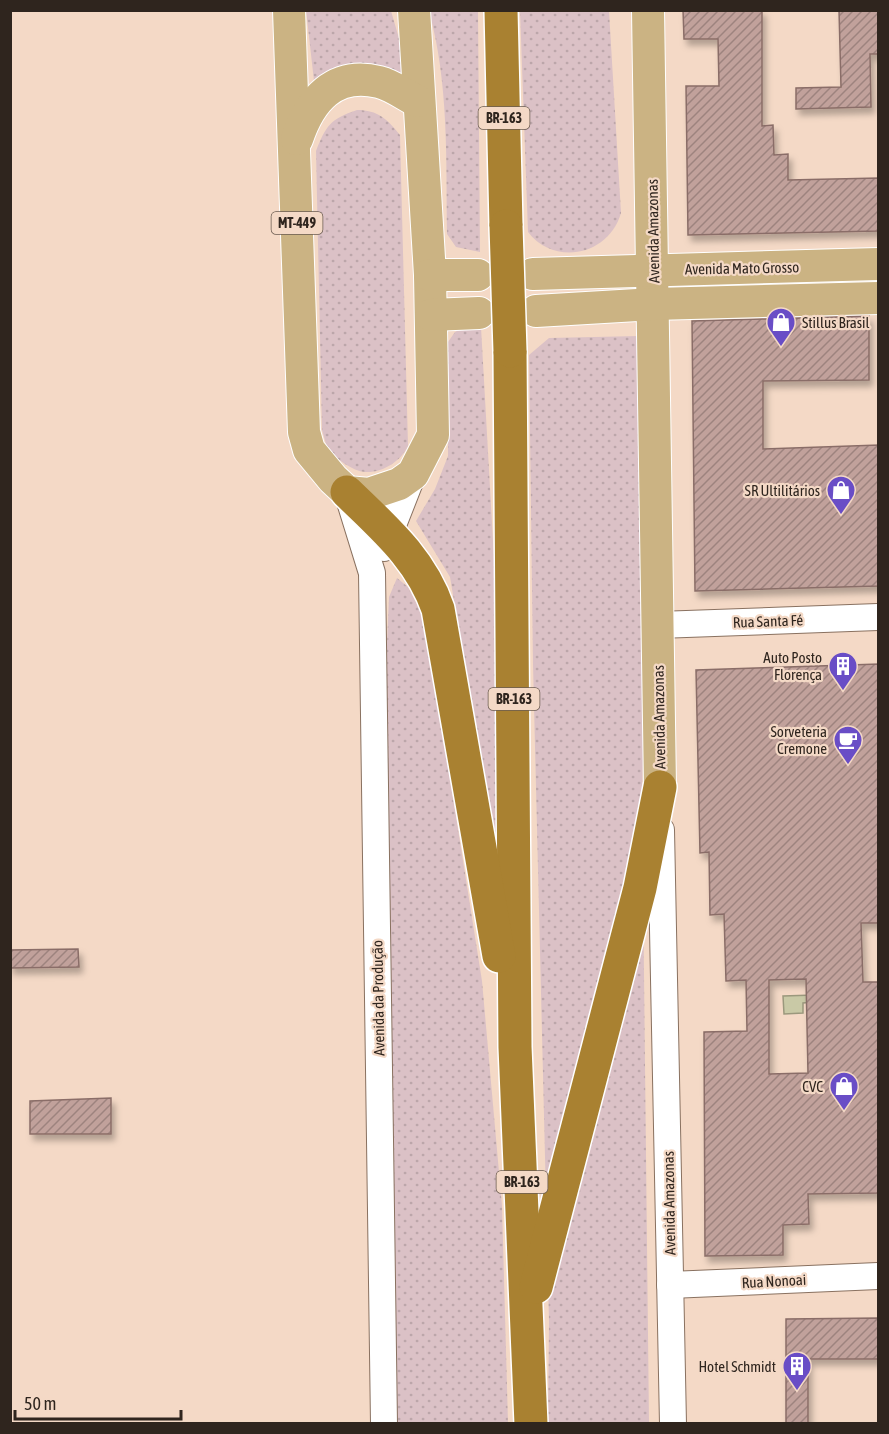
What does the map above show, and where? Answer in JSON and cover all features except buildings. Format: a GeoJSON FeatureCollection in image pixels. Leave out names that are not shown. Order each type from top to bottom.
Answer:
{"type":"FeatureCollection","features":[{"type":"Feature","properties":{"kind":"highway","name":"BR-163"},"geometry":{"type":"LineString","coordinates":[[501,10],[510,351],[515,1047],[531,1424]]}},
{"type":"Feature","properties":{"kind":"highway"},"geometry":{"type":"LineString","coordinates":[[347,492],[390,534],[424,574],[438,609],[515,1047]]}},
{"type":"Feature","properties":{"kind":"highway"},"geometry":{"type":"LineString","coordinates":[[528,1318],[640,888],[660,787]]}},
{"type":"Feature","properties":{"kind":"main road"},"geometry":{"type":"LineString","coordinates":[[347,492],[381,492],[399,484],[413,474],[433,435],[430,275],[417,101],[414,10]]}},
{"type":"Feature","properties":{"kind":"main road","name":"Avenida Amazonas"},"geometry":{"type":"LineString","coordinates":[[648,10],[654,270],[660,787]]}},
{"type":"Feature","properties":{"kind":"main road","name":"MT-449"},"geometry":{"type":"LineString","coordinates":[[290,12],[304,432],[309,450],[320,466],[347,492]]}},
{"type":"Feature","properties":{"kind":"main road"},"geometry":{"type":"LineString","coordinates":[[295,146],[305,114],[319,96],[346,82],[380,82],[417,101]]}},
{"type":"Feature","properties":{"kind":"main road","name":"Avenida Mato Grosso"},"geometry":{"type":"LineString","coordinates":[[532,274],[879,264]]}},
{"type":"Feature","properties":{"kind":"main road"},"geometry":{"type":"LineString","coordinates":[[430,275],[478,275]]}},
{"type":"Feature","properties":{"kind":"main road"},"geometry":{"type":"LineString","coordinates":[[536,311],[654,304],[879,298]]}},
{"type":"Feature","properties":{"kind":"main road"},"geometry":{"type":"LineString","coordinates":[[431,315],[479,313]]}},
{"type":"Feature","properties":{"kind":"street","name":"Avenida da Produção"},"geometry":{"type":"LineString","coordinates":[[372,573],[413,474]]}},
{"type":"Feature","properties":{"kind":"street","name":"Avenida da Produção"},"geometry":{"type":"LineString","coordinates":[[347,492],[372,573],[384,1424]]}},
{"type":"Feature","properties":{"kind":"street","name":"Rua Santa Fé"},"geometry":{"type":"LineString","coordinates":[[658,625],[879,617]]}},
{"type":"Feature","properties":{"kind":"street","name":"Avenida Amazonas"},"geometry":{"type":"LineString","coordinates":[[660,787],[673,1424]]}},
{"type":"Feature","properties":{"kind":"street","name":"Rua Nonoai"},"geometry":{"type":"LineString","coordinates":[[670,1285],[879,1276]]}},
{"type":"Feature","properties":{"kind":"shaded area"},"geometry":{"type":"Polygon","coordinates":[[[306,10],[391,11],[403,52],[402,76],[351,69],[314,81],[306,10]]]}},
{"type":"Feature","properties":{"kind":"shaded area"},"geometry":{"type":"Polygon","coordinates":[[[429,11],[478,11],[480,252],[456,247],[447,234],[443,94],[429,11]]]}},
{"type":"Feature","properties":{"kind":"shaded area"},"geometry":{"type":"Polygon","coordinates":[[[520,11],[609,11],[621,213],[615,227],[605,239],[593,247],[580,251],[552,250],[539,243],[528,232],[520,11]]]}},
{"type":"Feature","properties":{"kind":"shaded area"},"geometry":{"type":"Polygon","coordinates":[[[357,110],[382,116],[400,135],[408,446],[401,457],[391,465],[372,472],[350,467],[328,451],[322,430],[316,151],[326,129],[335,120],[357,110]]]}},
{"type":"Feature","properties":{"kind":"shaded area"},"geometry":{"type":"Polygon","coordinates":[[[467,326],[481,327],[518,987],[450,577],[416,521],[435,489],[448,456],[448,342],[455,332],[467,326]]]}},
{"type":"Feature","properties":{"kind":"shaded area"},"geometry":{"type":"Polygon","coordinates":[[[639,336],[647,620],[642,795],[649,1423],[548,1423],[549,1321],[533,664],[529,355],[549,338],[639,336]]]}},
{"type":"Feature","properties":{"kind":"shaded area"},"geometry":{"type":"Polygon","coordinates":[[[397,578],[408,587],[425,620],[482,981],[502,1206],[508,1423],[397,1423],[384,711],[389,597],[397,578]]]}},
{"type":"Feature","properties":{"kind":"shaded area"},"geometry":{"type":"Polygon","coordinates":[[[814,995],[814,1002],[803,1003],[803,1013],[784,1014],[783,996],[814,995]]]}},
{"type":"Feature","properties":{"kind":"place","name":"Stillus Brasil"},"geometry":{"type":"Point","coordinates":[781,348]}},
{"type":"Feature","properties":{"kind":"place","name":"SR Ultilitários"},"geometry":{"type":"Point","coordinates":[841,516]}},
{"type":"Feature","properties":{"kind":"place","name":"Auto Posto Florença"},"geometry":{"type":"Point","coordinates":[843,692]}},
{"type":"Feature","properties":{"kind":"place","name":"Sorveteria Cremone"},"geometry":{"type":"Point","coordinates":[848,766]}},
{"type":"Feature","properties":{"kind":"place","name":"CVC"},"geometry":{"type":"Point","coordinates":[844,1112]}},
{"type":"Feature","properties":{"kind":"place","name":"Hotel Schmidt"},"geometry":{"type":"Point","coordinates":[797,1392]}}]}
